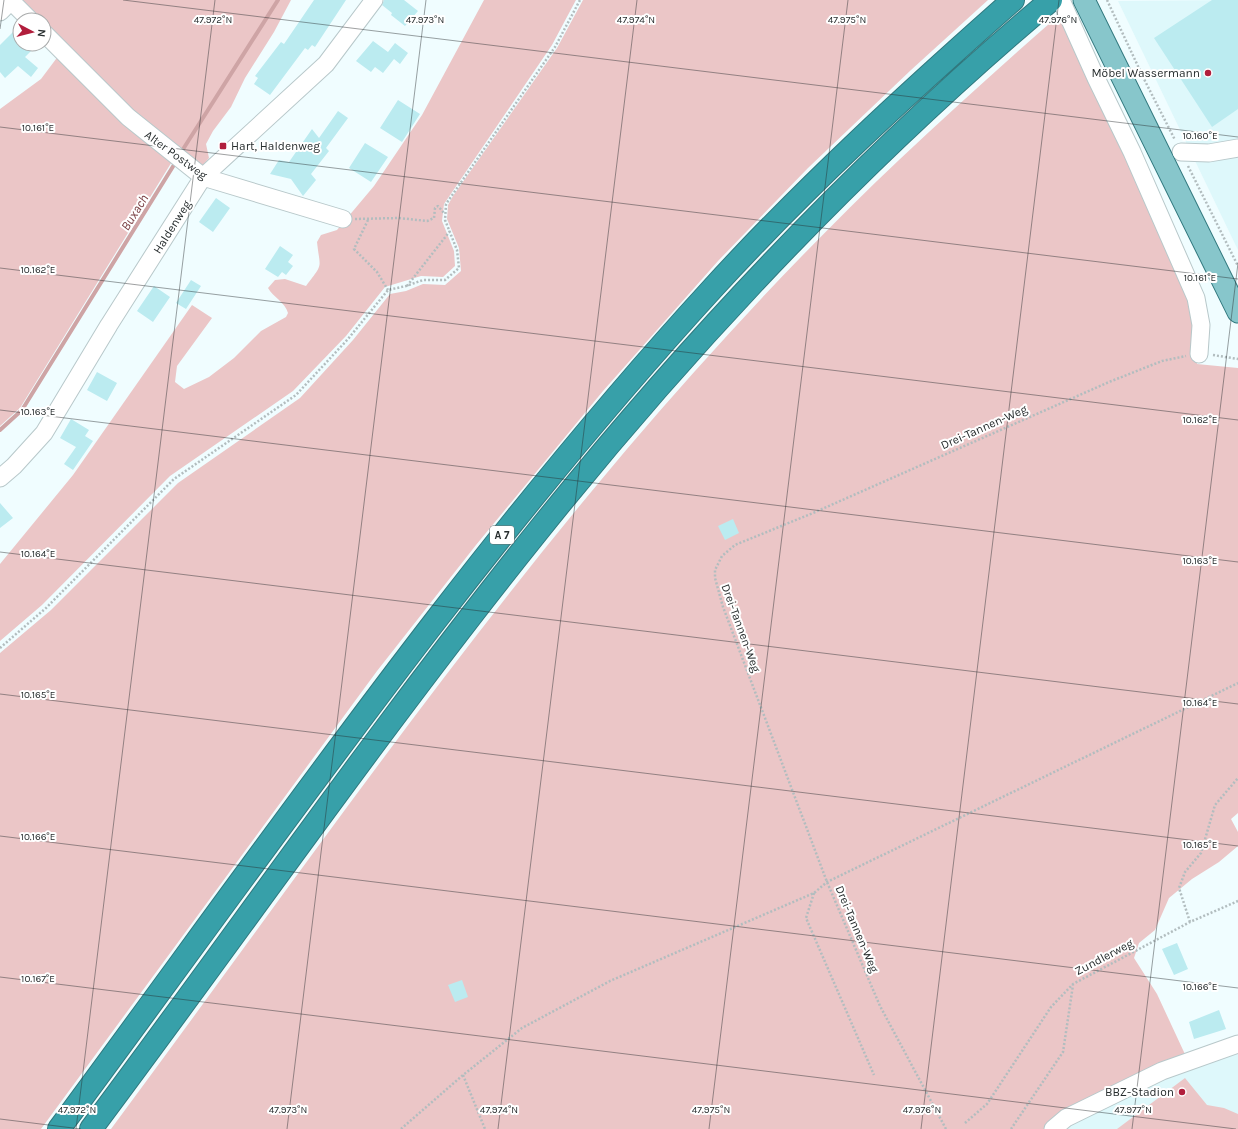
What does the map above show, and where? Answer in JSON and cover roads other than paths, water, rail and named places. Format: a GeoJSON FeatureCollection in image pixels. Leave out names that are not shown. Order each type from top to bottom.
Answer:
{"type":"FeatureCollection","features":[{"type":"Feature","properties":{"kind":"highway","name":"A 7"},"geometry":{"type":"LineString","coordinates":[[59,1129],[406,660],[508,527],[615,399],[711,290],[761,238],[919,82],[1013,0]]}},
{"type":"Feature","properties":{"kind":"highway","name":"A 7"},"geometry":{"type":"LineString","coordinates":[[90,1129],[451,640],[596,460],[737,300],[836,196],[936,102],[1053,1]]}},
{"type":"Feature","properties":{"kind":"main road"},"geometry":{"type":"LineString","coordinates":[[1084,0],[1238,312]]}},
{"type":"Feature","properties":{"kind":"street","name":"Haldenweg"},"geometry":{"type":"LineString","coordinates":[[0,478],[14,466],[44,433],[109,325],[203,177],[326,64],[374,0]]}},
{"type":"Feature","properties":{"kind":"street"},"geometry":{"type":"LineString","coordinates":[[1053,1],[1096,78],[1132,152],[1196,298],[1201,325],[1199,354]]}},
{"type":"Feature","properties":{"kind":"street"},"geometry":{"type":"LineString","coordinates":[[7,4],[18,12]]}},
{"type":"Feature","properties":{"kind":"street","name":"Alter Postweg"},"geometry":{"type":"LineString","coordinates":[[52,41],[124,113],[203,177],[343,219]]}},
{"type":"Feature","properties":{"kind":"street"},"geometry":{"type":"LineString","coordinates":[[1181,152],[1209,153],[1238,148]]}},
{"type":"Feature","properties":{"kind":"street"},"geometry":{"type":"LineString","coordinates":[[1053,1129],[1066,1118],[1162,1071],[1238,1044]]}},
{"type":"Feature","properties":{"kind":"waterway","name":"Buxach"},"geometry":{"type":"LineString","coordinates":[[180,154],[278,0]]}},
{"type":"Feature","properties":{"kind":"waterway","name":"Buxach"},"geometry":{"type":"LineString","coordinates":[[0,430],[22,410],[177,160]]}},
{"type":"Feature","properties":{"kind":"place","name":"Möbel Wassermann"},"geometry":{"type":"Point","coordinates":[1208,73]}},
{"type":"Feature","properties":{"kind":"place","name":"Hart, Haldenweg"},"geometry":{"type":"Point","coordinates":[223,146]}},
{"type":"Feature","properties":{"kind":"place","name":"BBZ-Stadion"},"geometry":{"type":"Point","coordinates":[1182,1092]}}]}
